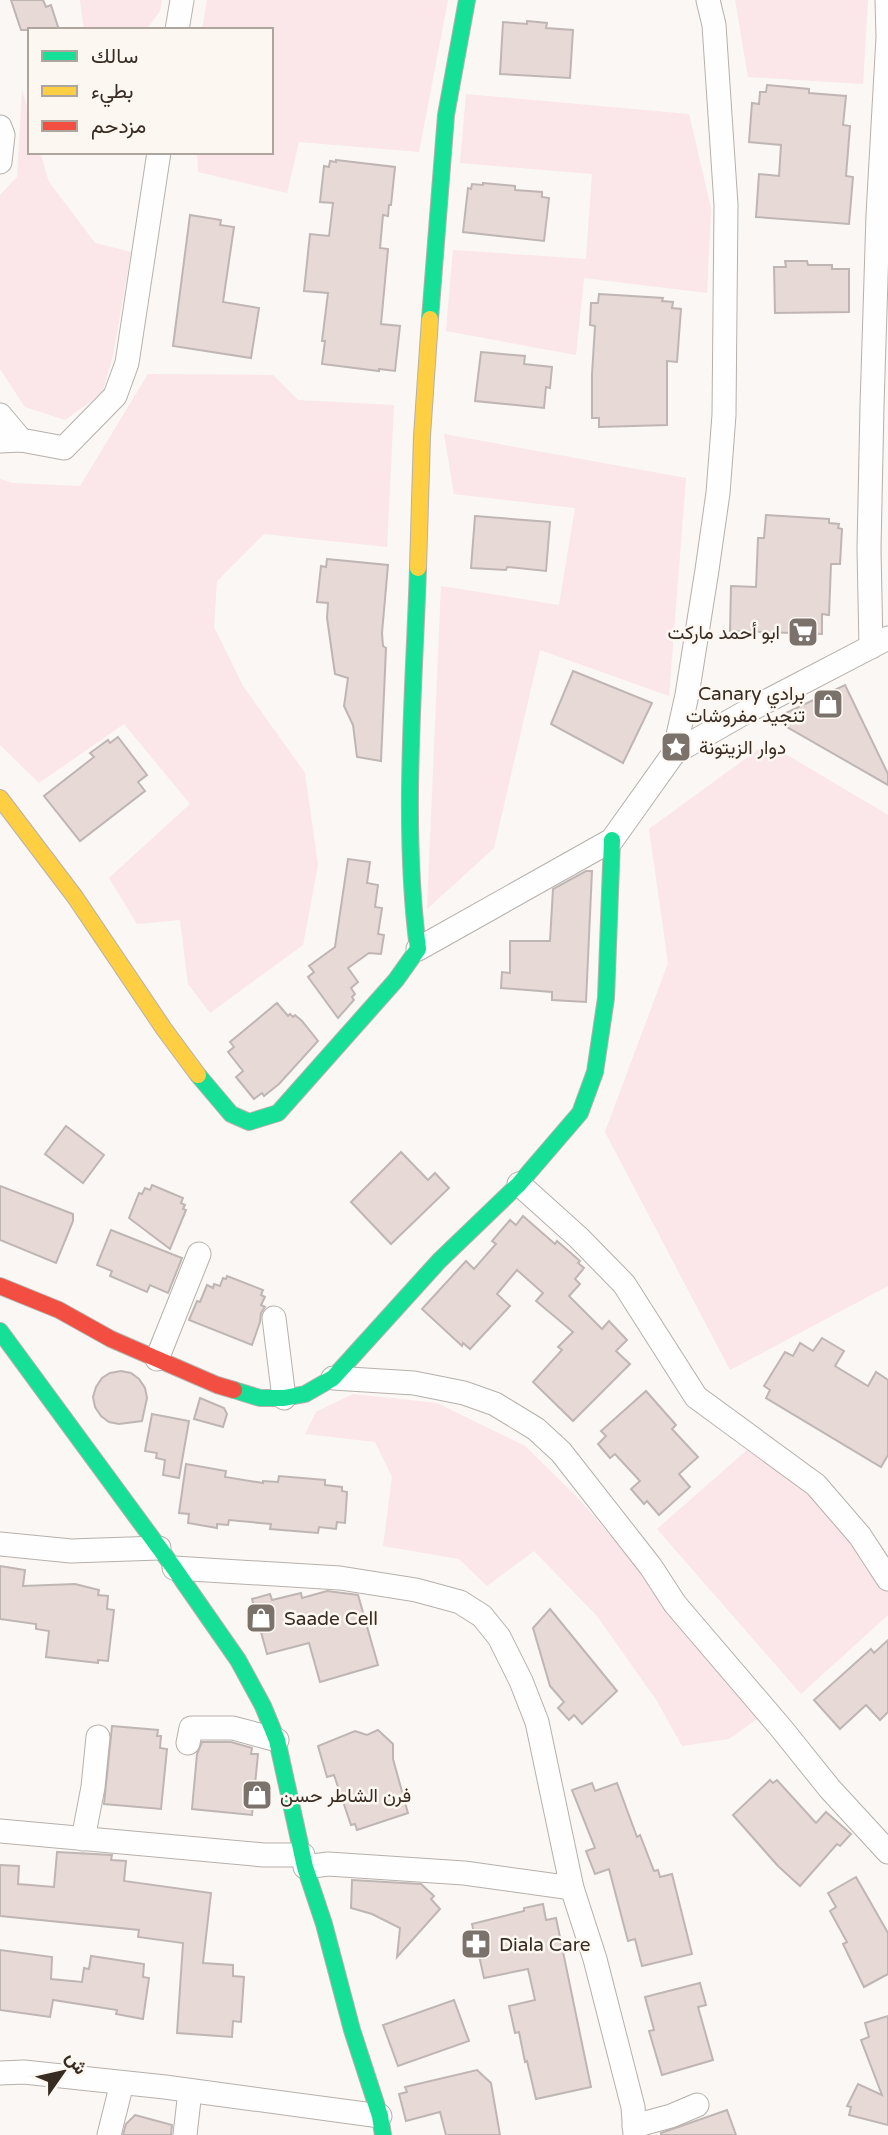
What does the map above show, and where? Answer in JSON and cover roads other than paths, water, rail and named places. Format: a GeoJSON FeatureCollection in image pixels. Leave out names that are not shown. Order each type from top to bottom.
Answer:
{"type":"FeatureCollection","features":[{"type":"Feature","properties":{"kind":"street"},"geometry":{"type":"LineString","coordinates":[[177,28],[182,0]]}},
{"type":"Feature","properties":{"kind":"street"},"geometry":{"type":"LineString","coordinates":[[418,949],[413,909],[411,812],[422,436],[446,115],[467,0]]}},
{"type":"Feature","properties":{"kind":"street"},"geometry":{"type":"LineString","coordinates":[[0,798],[75,897],[206,1086],[231,1114],[249,1122],[278,1113],[396,980],[418,949],[612,840],[674,753],[687,695],[718,493],[724,415],[726,205],[714,25],[708,0]]}},
{"type":"Feature","properties":{"kind":"street"},"geometry":{"type":"LineString","coordinates":[[674,753],[744,713],[879,643],[870,483],[883,243],[887,0]]}},
{"type":"Feature","properties":{"kind":"street"},"geometry":{"type":"LineString","coordinates":[[0,127],[3,135],[0,162]]}},
{"type":"Feature","properties":{"kind":"street"},"geometry":{"type":"LineString","coordinates":[[0,415],[10,440],[64,448],[115,396],[127,363],[159,154]]}},
{"type":"Feature","properties":{"kind":"street"},"geometry":{"type":"LineString","coordinates":[[0,1286],[59,1310],[111,1339],[217,1385],[260,1398],[306,1394],[333,1378],[439,1262],[519,1184],[580,1113],[595,1072],[606,998],[612,840]]}},
{"type":"Feature","properties":{"kind":"street"},"geometry":{"type":"LineString","coordinates":[[519,1184],[579,1238],[624,1284],[696,1397],[816,1485],[860,1536],[888,1579]]}},
{"type":"Feature","properties":{"kind":"street"},"geometry":{"type":"LineString","coordinates":[[157,1359],[199,1254]]}},
{"type":"Feature","properties":{"kind":"street"},"geometry":{"type":"LineString","coordinates":[[274,1318],[284,1398]]}},
{"type":"Feature","properties":{"kind":"street"},"geometry":{"type":"LineString","coordinates":[[0,1331],[174,1568],[237,1660],[263,1706],[277,1740],[304,1861],[382,2125],[190,2091],[24,2072],[0,2073]]}},
{"type":"Feature","properties":{"kind":"street"},"geometry":{"type":"LineString","coordinates":[[333,1378],[414,1383],[464,1393],[495,1404],[536,1429],[561,1452],[651,1567],[675,1604],[830,1789],[888,1852]]}},
{"type":"Feature","properties":{"kind":"street"},"geometry":{"type":"LineString","coordinates":[[0,1544],[71,1551],[159,1548]]}},
{"type":"Feature","properties":{"kind":"street"},"geometry":{"type":"LineString","coordinates":[[174,1568],[353,1580],[427,1593],[460,1602],[482,1616],[499,1637],[537,1721],[572,1888],[605,1998],[633,2107],[634,2131],[697,2105]]}},
{"type":"Feature","properties":{"kind":"street"},"geometry":{"type":"LineString","coordinates":[[188,1743],[191,1728],[233,1728],[277,1740]]}},
{"type":"Feature","properties":{"kind":"street"},"geometry":{"type":"LineString","coordinates":[[83,1839],[93,1787],[98,1737]]}},
{"type":"Feature","properties":{"kind":"street"},"geometry":{"type":"LineString","coordinates":[[0,1831],[264,1855],[328,1864],[452,1872],[572,1888]]}},
{"type":"Feature","properties":{"kind":"street"},"geometry":{"type":"LineString","coordinates":[[109,2135],[122,2083]]}},
{"type":"Feature","properties":{"kind":"street"},"geometry":{"type":"LineString","coordinates":[[184,2135],[190,2091]]}},
{"type":"Feature","properties":{"kind":"place","name":"ابو أحمد ماركت"},"geometry":{"type":"Point","coordinates":[803,632]}},
{"type":"Feature","properties":{"kind":"place","name":"Canary برادي تنجيد مفروشات"},"geometry":{"type":"Point","coordinates":[828,704]}},
{"type":"Feature","properties":{"kind":"place","name":"دوار الزيتونة"},"geometry":{"type":"Point","coordinates":[676,747]}},
{"type":"Feature","properties":{"kind":"place","name":"Saade Cell"},"geometry":{"type":"Point","coordinates":[261,1618]}},
{"type":"Feature","properties":{"kind":"place","name":"فرن الشاطر حسن"},"geometry":{"type":"Point","coordinates":[257,1795]}},
{"type":"Feature","properties":{"kind":"place","name":"Diala Care"},"geometry":{"type":"Point","coordinates":[476,1944]}}]}
